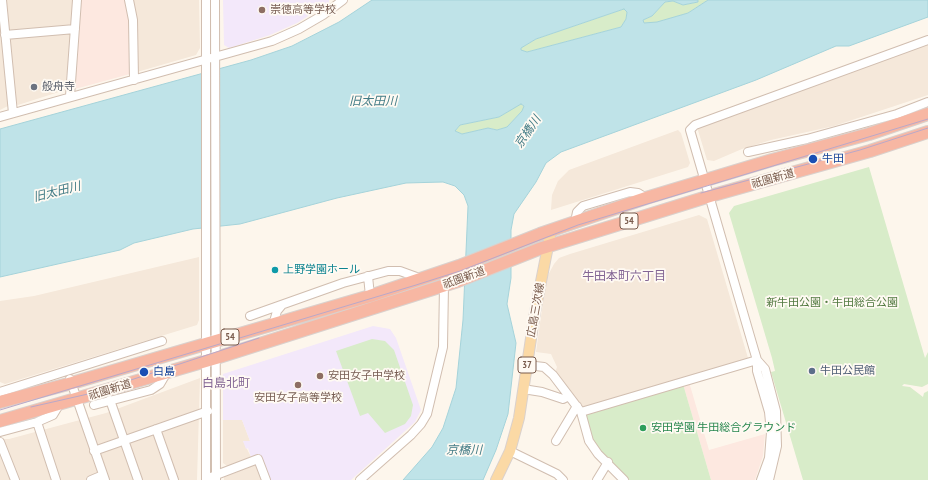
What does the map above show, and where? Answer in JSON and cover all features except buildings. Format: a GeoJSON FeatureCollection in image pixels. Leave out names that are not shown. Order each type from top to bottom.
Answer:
{"type":"FeatureCollection","features":[{"type":"Feature","properties":{"kind":"highway","name":"祇園新道"},"geometry":{"type":"LineString","coordinates":[[0,395],[150,359],[370,296],[459,266],[538,235],[646,198],[772,160],[869,134],[928,114]]}},
{"type":"Feature","properties":{"kind":"highway","name":"祇園新道"},"geometry":{"type":"LineString","coordinates":[[0,421],[77,400],[212,359],[458,281],[537,250],[710,196],[870,151],[928,132]]}},
{"type":"Feature","properties":{"kind":"main road","name":"広島三次線"},"geometry":{"type":"LineString","coordinates":[[496,480],[510,451],[519,418],[535,312],[551,231]]}},
{"type":"Feature","properties":{"kind":"street"},"geometry":{"type":"LineString","coordinates":[[2,0],[13,113]]}},
{"type":"Feature","properties":{"kind":"street"},"geometry":{"type":"LineString","coordinates":[[70,96],[77,0]]}},
{"type":"Feature","properties":{"kind":"street"},"geometry":{"type":"LineString","coordinates":[[129,0],[133,20],[134,80]]}},
{"type":"Feature","properties":{"kind":"street"},"geometry":{"type":"LineString","coordinates":[[206,0],[211,63]]}},
{"type":"Feature","properties":{"kind":"street"},"geometry":{"type":"LineString","coordinates":[[215,0],[211,63],[211,239],[212,359],[216,478]]}},
{"type":"Feature","properties":{"kind":"street"},"geometry":{"type":"LineString","coordinates":[[0,117],[70,96],[211,63],[272,42],[299,29],[338,2]]}},
{"type":"Feature","properties":{"kind":"street"},"geometry":{"type":"LineString","coordinates":[[5,35],[75,29]]}},
{"type":"Feature","properties":{"kind":"street"},"geometry":{"type":"LineString","coordinates":[[761,480],[768,458],[771,432],[769,412],[757,371],[757,360],[690,130],[695,125],[928,40]]}},
{"type":"Feature","properties":{"kind":"street"},"geometry":{"type":"LineString","coordinates":[[748,152],[782,145],[873,121],[928,102]]}},
{"type":"Feature","properties":{"kind":"street"},"geometry":{"type":"LineString","coordinates":[[869,134],[873,121]]}},
{"type":"Feature","properties":{"kind":"street"},"geometry":{"type":"LineString","coordinates":[[772,160],[782,145]]}},
{"type":"Feature","properties":{"kind":"street"},"geometry":{"type":"LineString","coordinates":[[250,316],[343,283],[388,271],[400,271],[422,279]]}},
{"type":"Feature","properties":{"kind":"street"},"geometry":{"type":"LineString","coordinates":[[368,276],[370,296]]}},
{"type":"Feature","properties":{"kind":"street"},"geometry":{"type":"LineString","coordinates":[[360,480],[410,435],[428,414],[443,347],[444,285]]}},
{"type":"Feature","properties":{"kind":"street"},"geometry":{"type":"LineString","coordinates":[[273,325],[277,311],[282,305]]}},
{"type":"Feature","properties":{"kind":"street"},"geometry":{"type":"LineString","coordinates":[[91,480],[104,478],[70,377],[140,348],[162,341]]}},
{"type":"Feature","properties":{"kind":"street"},"geometry":{"type":"LineString","coordinates":[[140,348],[150,359]]}},
{"type":"Feature","properties":{"kind":"street"},"geometry":{"type":"LineString","coordinates":[[212,359],[205,480],[216,478],[258,459],[266,480]]}},
{"type":"Feature","properties":{"kind":"street"},"geometry":{"type":"LineString","coordinates":[[556,441],[579,409],[757,360]]}},
{"type":"Feature","properties":{"kind":"street"},"geometry":{"type":"LineString","coordinates":[[757,360],[764,369],[778,423],[776,454],[769,480]]}},
{"type":"Feature","properties":{"kind":"street"},"geometry":{"type":"LineString","coordinates":[[527,365],[544,367],[549,370],[579,409],[589,441],[598,454],[608,462],[624,480]]}},
{"type":"Feature","properties":{"kind":"street"},"geometry":{"type":"LineString","coordinates":[[94,405],[151,390],[160,384],[168,372]]}},
{"type":"Feature","properties":{"kind":"street"},"geometry":{"type":"LineString","coordinates":[[523,389],[542,392],[563,398],[569,396]]}},
{"type":"Feature","properties":{"kind":"street"},"geometry":{"type":"LineString","coordinates":[[110,400],[138,480]]}},
{"type":"Feature","properties":{"kind":"street"},"geometry":{"type":"LineString","coordinates":[[0,432],[38,422],[53,415],[59,405]]}},
{"type":"Feature","properties":{"kind":"street"},"geometry":{"type":"LineString","coordinates":[[94,452],[208,411]]}},
{"type":"Feature","properties":{"kind":"street"},"geometry":{"type":"LineString","coordinates":[[38,422],[56,480]]}},
{"type":"Feature","properties":{"kind":"street"},"geometry":{"type":"LineString","coordinates":[[156,429],[174,480]]}},
{"type":"Feature","properties":{"kind":"street"},"geometry":{"type":"LineString","coordinates":[[0,442],[15,480]]}},
{"type":"Feature","properties":{"kind":"street"},"geometry":{"type":"LineString","coordinates":[[510,451],[557,474],[563,480]]}},
{"type":"Feature","properties":{"kind":"street"},"geometry":{"type":"LineString","coordinates":[[597,480],[608,462]]}},
{"type":"Feature","properties":{"kind":"shaded area"},"geometry":{"type":"Polygon","coordinates":[[[6,0],[73,0],[72,25],[68,28],[11,33],[8,30],[6,0]]]}},
{"type":"Feature","properties":{"kind":"shaded area"},"geometry":{"type":"Polygon","coordinates":[[[81,0],[127,0],[131,20],[130,74],[75,89],[72,87],[81,0]]]}},
{"type":"Feature","properties":{"kind":"shaded area"},"geometry":{"type":"Polygon","coordinates":[[[131,0],[199,0],[200,48],[196,55],[137,72],[131,0]]]}},
{"type":"Feature","properties":{"kind":"shaded area"},"geometry":{"type":"Polygon","coordinates":[[[223,0],[329,0],[329,3],[297,23],[270,35],[229,48],[224,45],[223,0]]]}},
{"type":"Feature","properties":{"kind":"shaded area"},"geometry":{"type":"Polygon","coordinates":[[[0,14],[8,106],[0,110],[0,14]]]}},
{"type":"Feature","properties":{"kind":"shaded area"},"geometry":{"type":"Polygon","coordinates":[[[68,31],[71,34],[65,90],[18,105],[15,103],[9,38],[68,31]]]}},
{"type":"Feature","properties":{"kind":"shaded area"},"geometry":{"type":"Polygon","coordinates":[[[928,42],[928,95],[834,126],[771,140],[742,149],[714,161],[707,160],[697,127],[928,42]]]}},
{"type":"Feature","properties":{"kind":"shaded area"},"geometry":{"type":"Polygon","coordinates":[[[678,130],[681,133],[690,163],[688,167],[551,210],[552,195],[558,181],[569,170],[678,130]]]}},
{"type":"Feature","properties":{"kind":"shaded area"},"geometry":{"type":"Polygon","coordinates":[[[699,215],[707,219],[748,358],[746,361],[586,408],[581,406],[555,373],[557,367],[551,354],[536,352],[547,277],[554,264],[559,258],[570,254],[699,215]]]}},
{"type":"Feature","properties":{"kind":"shaded area"},"geometry":{"type":"Polygon","coordinates":[[[199,257],[199,320],[197,325],[5,384],[0,382],[0,301],[34,296],[199,257]]]}},
{"type":"Feature","properties":{"kind":"shaded area"},"geometry":{"type":"Polygon","coordinates":[[[373,326],[390,329],[396,338],[421,410],[415,422],[351,480],[269,480],[259,454],[251,457],[248,448],[246,449],[243,441],[250,441],[242,420],[223,420],[223,374],[373,326]]]}},
{"type":"Feature","properties":{"kind":"shaded area"},"geometry":{"type":"Polygon","coordinates":[[[200,378],[197,480],[0,480],[0,439],[9,439],[106,413],[200,378]]]}},
{"type":"Feature","properties":{"kind":"shaded area"},"geometry":{"type":"Polygon","coordinates":[[[689,382],[709,450],[765,434],[763,456],[755,480],[711,480],[683,384],[689,382]]]}},
{"type":"Feature","properties":{"kind":"shaded area"},"geometry":{"type":"Polygon","coordinates":[[[223,420],[242,420],[250,441],[243,441],[251,457],[227,466],[223,463],[223,420]]]}},
{"type":"Feature","properties":{"kind":"shaded area"},"geometry":{"type":"Polygon","coordinates":[[[255,465],[258,467],[263,480],[224,480],[224,477],[255,465]]]}},
{"type":"Feature","properties":{"kind":"green space"},"geometry":{"type":"Polygon","coordinates":[[[698,0],[708,0],[688,13],[657,23],[644,23],[643,20],[652,16],[665,2],[673,1],[683,5],[698,2],[698,0]]]}},
{"type":"Feature","properties":{"kind":"green space"},"geometry":{"type":"Polygon","coordinates":[[[624,9],[627,12],[626,19],[621,27],[527,52],[521,51],[520,48],[536,39],[624,9]]]}},
{"type":"Feature","properties":{"kind":"green space"},"geometry":{"type":"Polygon","coordinates":[[[521,103],[524,107],[522,111],[507,127],[497,130],[488,128],[462,134],[455,131],[460,125],[499,117],[521,103]]]}},
{"type":"Feature","properties":{"kind":"green space","name":"新牛田公園・牛田総合公園"},"geometry":{"type":"Polygon","coordinates":[[[869,167],[925,358],[928,352],[928,384],[922,387],[904,384],[902,386],[910,387],[923,397],[924,393],[928,391],[928,480],[803,480],[771,372],[775,371],[772,358],[729,213],[734,206],[869,167]]]}},
{"type":"Feature","properties":{"kind":"green space"},"geometry":{"type":"Polygon","coordinates":[[[372,339],[385,341],[394,350],[413,405],[411,416],[405,424],[385,433],[368,413],[360,416],[336,351],[372,339]]]}},
{"type":"Feature","properties":{"kind":"green space","name":"安田学園 牛田総合グラウンド"},"geometry":{"type":"Polygon","coordinates":[[[683,384],[711,480],[629,480],[601,452],[593,440],[586,416],[588,413],[683,384]]]}},
{"type":"Feature","properties":{"kind":"water","name":"旧太田川"},"geometry":{"type":"Polygon","coordinates":[[[372,0],[698,0],[698,2],[683,5],[673,1],[665,2],[652,16],[643,20],[644,23],[657,22],[688,13],[708,0],[928,0],[928,17],[849,46],[836,46],[756,80],[561,152],[546,163],[536,182],[514,214],[511,230],[511,278],[507,304],[516,343],[508,414],[496,450],[483,480],[403,480],[432,447],[443,428],[456,388],[463,320],[468,206],[464,195],[455,186],[443,182],[406,183],[337,198],[240,224],[193,229],[134,243],[120,250],[0,277],[0,129],[251,60],[292,46],[339,22],[372,0]],[[624,9],[536,39],[521,48],[521,50],[527,52],[621,27],[626,19],[627,12],[624,9]],[[521,104],[499,117],[460,125],[455,131],[462,134],[488,128],[497,130],[507,127],[522,111],[524,106],[521,104]]]}},
{"type":"Feature","properties":{"kind":"tram line"},"geometry":{"type":"LineString","coordinates":[[0,410],[416,285],[460,271],[578,225],[928,119]]}},
{"type":"Feature","properties":{"kind":"tram line"},"geometry":{"type":"LineString","coordinates":[[701,193],[860,150],[928,128]]}},
{"type":"Feature","properties":{"kind":"tram line"},"geometry":{"type":"LineString","coordinates":[[31,407],[88,394],[259,338]]}},
{"type":"Feature","properties":{"kind":"place","name":"崇徳高等学校"},"geometry":{"type":"Point","coordinates":[262,10]}},
{"type":"Feature","properties":{"kind":"place","name":"般舟寺"},"geometry":{"type":"Point","coordinates":[34,87]}},
{"type":"Feature","properties":{"kind":"place","name":"牛田"},"geometry":{"type":"Point","coordinates":[813,159]}},
{"type":"Feature","properties":{"kind":"place","name":"上野学園ホール"},"geometry":{"type":"Point","coordinates":[275,270]}},
{"type":"Feature","properties":{"kind":"place","name":"牛田公民館"},"geometry":{"type":"Point","coordinates":[812,371]}},
{"type":"Feature","properties":{"kind":"place","name":"白島"},"geometry":{"type":"Point","coordinates":[144,372]}},
{"type":"Feature","properties":{"kind":"place","name":"安田女子中学校"},"geometry":{"type":"Point","coordinates":[320,376]}},
{"type":"Feature","properties":{"kind":"place","name":"安田女子高等学校"},"geometry":{"type":"Point","coordinates":[298,385]}},
{"type":"Feature","properties":{"kind":"place","name":"安田学園 牛田総合グラウンド"},"geometry":{"type":"Point","coordinates":[643,428]}},
{"type":"Feature","properties":{"kind":"district","name":"牛田本町六丁目"},"geometry":{"type":"Point","coordinates":[624,277]}},
{"type":"Feature","properties":{"kind":"district","name":"白島北町"},"geometry":{"type":"Point","coordinates":[226,384]}},
{"type":"Feature","properties":{"kind":"water label","name":"京橋川"},"geometry":{"type":"Point","coordinates":[528,132]}},
{"type":"Feature","properties":{"kind":"water label","name":"京橋川"},"geometry":{"type":"Point","coordinates":[464,451]}}]}
